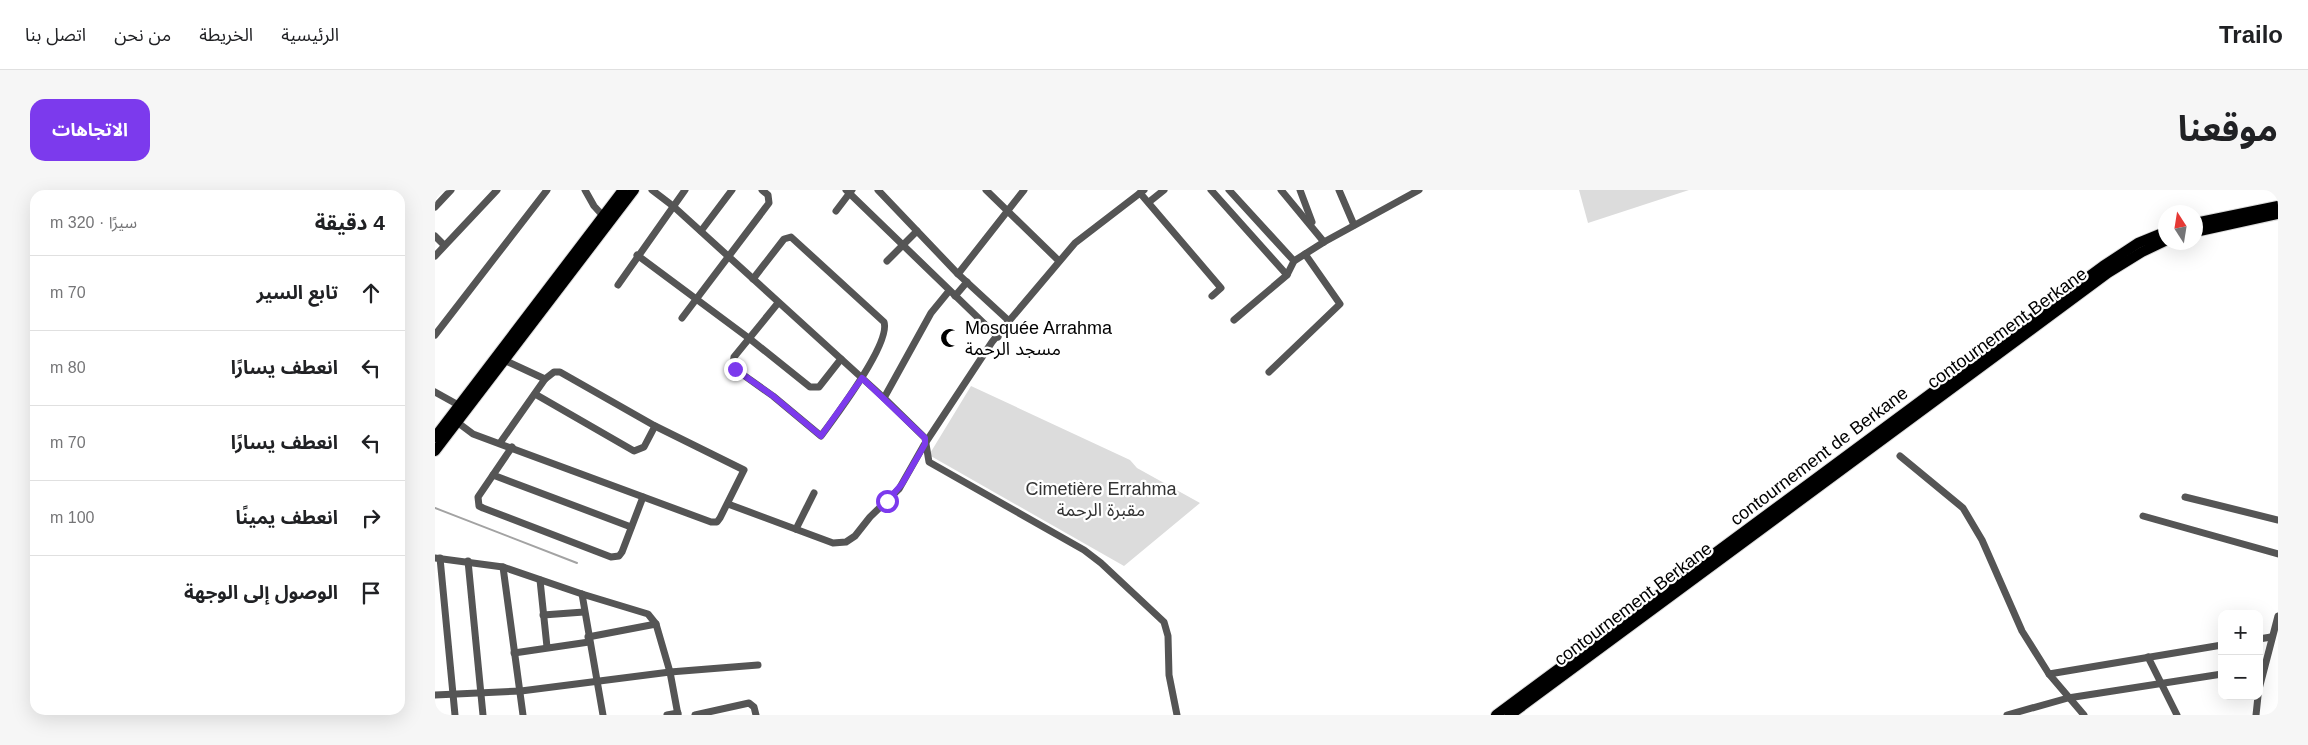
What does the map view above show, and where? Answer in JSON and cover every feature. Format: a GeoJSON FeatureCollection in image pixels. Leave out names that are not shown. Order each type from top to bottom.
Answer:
{"type":"FeatureCollection","features":[{"type":"Feature","properties":{"kind":"highway"},"geometry":{"type":"LineString","coordinates":[[435,437],[504,360],[606,219],[623,190]]}},
{"type":"Feature","properties":{"kind":"highway"},"geometry":{"type":"LineString","coordinates":[[435,451],[457,422],[463,407],[606,219],[634,190]]}},
{"type":"Feature","properties":{"kind":"highway"},"geometry":{"type":"LineString","coordinates":[[2203,221],[2278,206]]}},
{"type":"Feature","properties":{"kind":"highway"},"geometry":{"type":"LineString","coordinates":[[2203,230],[2278,214]]}},
{"type":"Feature","properties":{"kind":"highway","name":"contournement de Berkane"},"geometry":{"type":"LineString","coordinates":[[1497,715],[2103,266],[2138,244],[2158,235]]}},
{"type":"Feature","properties":{"kind":"highway","name":"contournement Berkane"},"geometry":{"type":"LineString","coordinates":[[1510,715],[2108,273],[2142,252],[2158,245]]}},
{"type":"Feature","properties":{"kind":"street"},"geometry":{"type":"LineString","coordinates":[[435,207],[451,190]]}},
{"type":"Feature","properties":{"kind":"street"},"geometry":{"type":"LineString","coordinates":[[435,256],[497,190]]}},
{"type":"Feature","properties":{"kind":"street"},"geometry":{"type":"LineString","coordinates":[[435,335],[547,190]]}},
{"type":"Feature","properties":{"kind":"street"},"geometry":{"type":"LineString","coordinates":[[585,190],[606,219]]}},
{"type":"Feature","properties":{"kind":"street"},"geometry":{"type":"LineString","coordinates":[[652,190],[701,231],[919,431],[925,438],[929,462],[1083,550],[1101,563],[1164,622],[1169,636],[1169,675],[1177,715]]}},
{"type":"Feature","properties":{"kind":"street"},"geometry":{"type":"LineString","coordinates":[[618,285],[637,255],[685,190]]}},
{"type":"Feature","properties":{"kind":"street"},"geometry":{"type":"LineString","coordinates":[[701,231],[732,190]]}},
{"type":"Feature","properties":{"kind":"street"},"geometry":{"type":"LineString","coordinates":[[682,318],[698,300],[728,256],[769,203],[768,195],[762,190]]}},
{"type":"Feature","properties":{"kind":"street"},"geometry":{"type":"LineString","coordinates":[[878,190],[958,274],[1009,321]]}},
{"type":"Feature","properties":{"kind":"street"},"geometry":{"type":"LineString","coordinates":[[986,190],[1059,260]]}},
{"type":"Feature","properties":{"kind":"street"},"geometry":{"type":"LineString","coordinates":[[958,274],[1024,190]]}},
{"type":"Feature","properties":{"kind":"street"},"geometry":{"type":"LineString","coordinates":[[1149,202],[1164,190]]}},
{"type":"Feature","properties":{"kind":"street"},"geometry":{"type":"LineString","coordinates":[[1211,190],[1287,275]]}},
{"type":"Feature","properties":{"kind":"street"},"geometry":{"type":"LineString","coordinates":[[1229,190],[1293,261]]}},
{"type":"Feature","properties":{"kind":"street"},"geometry":{"type":"LineString","coordinates":[[1281,190],[1314,228],[1323,242]]}},
{"type":"Feature","properties":{"kind":"street"},"geometry":{"type":"LineString","coordinates":[[1300,190],[1314,228]]}},
{"type":"Feature","properties":{"kind":"street"},"geometry":{"type":"LineString","coordinates":[[1339,190],[1354,225]]}},
{"type":"Feature","properties":{"kind":"street"},"geometry":{"type":"LineString","coordinates":[[1234,320],[1287,275],[1293,261],[1323,242],[1419,190]]}},
{"type":"Feature","properties":{"kind":"street"},"geometry":{"type":"LineString","coordinates":[[835,211],[849,191],[998,337]]}},
{"type":"Feature","properties":{"kind":"street"},"geometry":{"type":"LineString","coordinates":[[728,504],[833,543],[845,542],[855,536],[870,517],[899,488],[925,444],[1009,321],[1059,260],[1075,243],[1142,191],[1149,202],[1221,288],[1212,296]]}},
{"type":"Feature","properties":{"kind":"street"},"geometry":{"type":"LineString","coordinates":[[887,261],[917,231]]}},
{"type":"Feature","properties":{"kind":"street"},"geometry":{"type":"LineString","coordinates":[[435,236],[444,245]]}},
{"type":"Feature","properties":{"kind":"street"},"geometry":{"type":"LineString","coordinates":[[753,279],[784,239],[791,237],[884,322],[885,331],[862,378],[821,436],[773,396],[735,369],[733,365],[734,357],[778,303]]}},
{"type":"Feature","properties":{"kind":"street"},"geometry":{"type":"LineString","coordinates":[[1269,372],[1340,304],[1305,254]]}},
{"type":"Feature","properties":{"kind":"street"},"geometry":{"type":"LineString","coordinates":[[637,255],[750,339],[809,387],[819,387],[841,359]]}},
{"type":"Feature","properties":{"kind":"street"},"geometry":{"type":"LineString","coordinates":[[884,398],[931,313],[967,282]]}},
{"type":"Feature","properties":{"kind":"street"},"geometry":{"type":"LineString","coordinates":[[504,360],[545,380]]}},
{"type":"Feature","properties":{"kind":"street"},"geometry":{"type":"LineString","coordinates":[[457,422],[473,434],[711,522],[717,522],[744,470],[655,426],[560,372],[554,372],[545,380],[500,443]]}},
{"type":"Feature","properties":{"kind":"street"},"geometry":{"type":"LineString","coordinates":[[435,392],[463,407]]}},
{"type":"Feature","properties":{"kind":"street"},"geometry":{"type":"LineString","coordinates":[[535,394],[634,451],[644,447],[655,426]]}},
{"type":"Feature","properties":{"kind":"street"},"geometry":{"type":"LineString","coordinates":[[512,447],[478,496],[479,506],[611,557],[619,556],[643,497]]}},
{"type":"Feature","properties":{"kind":"street"},"geometry":{"type":"LineString","coordinates":[[1900,456],[1963,508],[1982,540],[2022,631],[2049,674],[2084,715]]}},
{"type":"Feature","properties":{"kind":"street"},"geometry":{"type":"LineString","coordinates":[[493,475],[631,527]]}},
{"type":"Feature","properties":{"kind":"street"},"geometry":{"type":"LineString","coordinates":[[796,529],[814,493]]}},
{"type":"Feature","properties":{"kind":"street"},"geometry":{"type":"LineString","coordinates":[[2185,498],[2278,520]]}},
{"type":"Feature","properties":{"kind":"street"},"geometry":{"type":"LineString","coordinates":[[2143,516],[2278,554]]}},
{"type":"Feature","properties":{"kind":"street"},"geometry":{"type":"LineString","coordinates":[[455,715],[437,558],[503,566],[581,594],[642,612],[653,618],[669,672],[678,714],[667,715]]}},
{"type":"Feature","properties":{"kind":"street"},"geometry":{"type":"LineString","coordinates":[[468,561],[483,715]]}},
{"type":"Feature","properties":{"kind":"street"},"geometry":{"type":"LineString","coordinates":[[503,566],[523,715]]}},
{"type":"Feature","properties":{"kind":"street"},"geometry":{"type":"LineString","coordinates":[[540,580],[547,647]]}},
{"type":"Feature","properties":{"kind":"street"},"geometry":{"type":"LineString","coordinates":[[581,594],[603,715]]}},
{"type":"Feature","properties":{"kind":"street"},"geometry":{"type":"LineString","coordinates":[[543,615],[584,612]]}},
{"type":"Feature","properties":{"kind":"street"},"geometry":{"type":"LineString","coordinates":[[2263,665],[2278,616]]}},
{"type":"Feature","properties":{"kind":"street"},"geometry":{"type":"LineString","coordinates":[[514,653],[589,640],[656,624]]}},
{"type":"Feature","properties":{"kind":"street"},"geometry":{"type":"LineString","coordinates":[[2263,638],[2271,637]]}},
{"type":"Feature","properties":{"kind":"street"},"geometry":{"type":"LineString","coordinates":[[2049,674],[2218,646]]}},
{"type":"Feature","properties":{"kind":"street"},"geometry":{"type":"LineString","coordinates":[[2149,657],[2177,715]]}},
{"type":"Feature","properties":{"kind":"street"},"geometry":{"type":"LineString","coordinates":[[435,695],[521,691],[669,672],[758,664]]}},
{"type":"Feature","properties":{"kind":"street"},"geometry":{"type":"LineString","coordinates":[[2007,715],[2068,698],[2218,675]]}},
{"type":"Feature","properties":{"kind":"street"},"geometry":{"type":"LineString","coordinates":[[2256,715],[2258,700]]}},
{"type":"Feature","properties":{"kind":"street"},"geometry":{"type":"LineString","coordinates":[[695,715],[711,714],[749,703],[753,704],[756,715]]}},
{"type":"Feature","properties":{"kind":"green space"},"geometry":{"type":"Polygon","coordinates":[[[1579,190],[1689,190],[1588,223],[1579,190]]]}},
{"type":"Feature","properties":{"kind":"green space","name":"Cimetière Errahma مقبرة الرحمة"},"geometry":{"type":"Polygon","coordinates":[[[971,386],[1130,460],[1137,468],[1200,503],[1124,566],[929,455],[971,386]]]}},
{"type":"Feature","properties":{"kind":"waterway"},"geometry":{"type":"LineString","coordinates":[[435,508],[577,563]]}},
{"type":"Feature","properties":{"kind":"place","name":"Mosquée Arrahma مسجد الرحمة"},"geometry":{"type":"Point","coordinates":[950,338]}},
{"type":"Feature","properties":{"kind":"route"},"geometry":{"type":"LineString","coordinates":[[735,369],[773,396],[821,436],[862,378],[925,438],[925,444],[902,484],[887,501]]}}]}
